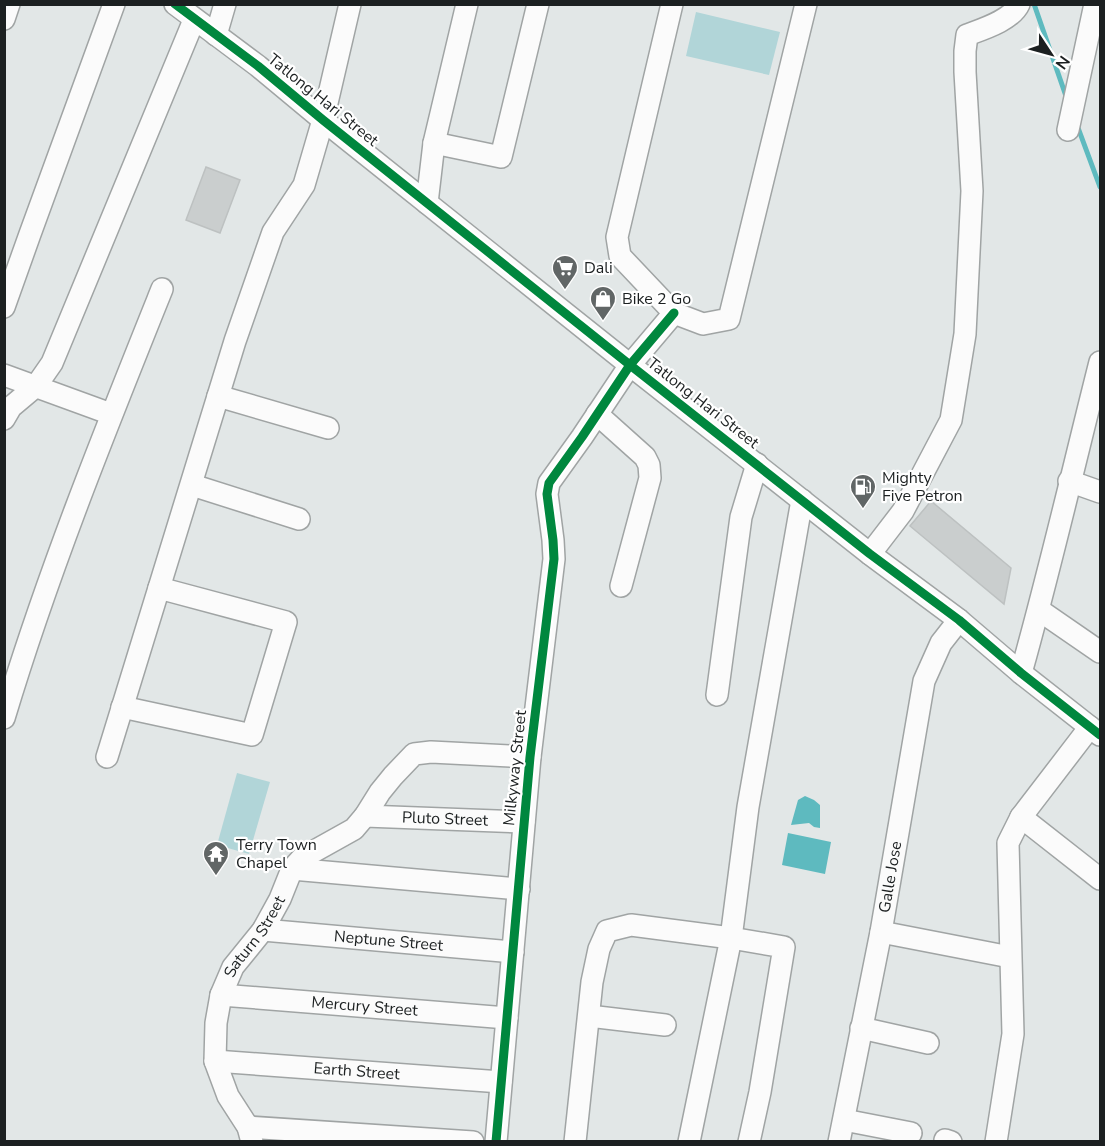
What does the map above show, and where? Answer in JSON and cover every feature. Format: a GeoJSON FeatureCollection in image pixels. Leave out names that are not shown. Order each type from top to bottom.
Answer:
{"type":"FeatureCollection","features":[{"type":"Feature","properties":{"kind":"street"},"geometry":{"type":"LineString","coordinates":[[4,19],[9,4]]}},
{"type":"Feature","properties":{"kind":"street"},"geometry":{"type":"LineString","coordinates":[[4,308],[114,4]]}},
{"type":"Feature","properties":{"kind":"street","name":"Tatlong Hari Street"},"geometry":{"type":"LineString","coordinates":[[175,4],[258,66],[630,365],[870,554],[959,620],[1095,731]]}},
{"type":"Feature","properties":{"kind":"street"},"geometry":{"type":"LineString","coordinates":[[216,35],[225,4]]}},
{"type":"Feature","properties":{"kind":"street"},"geometry":{"type":"LineString","coordinates":[[107,757],[235,341],[273,231],[304,184],[323,120],[350,4]]}},
{"type":"Feature","properties":{"kind":"street"},"geometry":{"type":"LineString","coordinates":[[427,203],[434,143],[467,4]]}},
{"type":"Feature","properties":{"kind":"street"},"geometry":{"type":"LineString","coordinates":[[434,143],[501,157],[538,4]]}},
{"type":"Feature","properties":{"kind":"street"},"geometry":{"type":"LineString","coordinates":[[672,4],[616,237],[620,256],[674,313],[703,324],[729,319],[806,4]]}},
{"type":"Feature","properties":{"kind":"street"},"geometry":{"type":"LineString","coordinates":[[870,554],[903,511],[951,420],[965,334],[972,191],[965,72],[967,36],[1016,12],[1019,4]]}},
{"type":"Feature","properties":{"kind":"street"},"geometry":{"type":"LineString","coordinates":[[1068,130],[1095,4]]}},
{"type":"Feature","properties":{"kind":"street"},"geometry":{"type":"LineString","coordinates":[[4,418],[11,407],[36,386],[52,363],[194,20]]}},
{"type":"Feature","properties":{"kind":"street"},"geometry":{"type":"LineString","coordinates":[[4,718],[22,658],[72,518],[162,289]]}},
{"type":"Feature","properties":{"kind":"street","name":"Milkyway Street"},"geometry":{"type":"LineString","coordinates":[[496,1142],[530,757],[554,559],[547,494],[549,483],[630,365],[674,313]]}},
{"type":"Feature","properties":{"kind":"street"},"geometry":{"type":"LineString","coordinates":[[1022,673],[1101,362]]}},
{"type":"Feature","properties":{"kind":"street"},"geometry":{"type":"LineString","coordinates":[[4,375],[111,414]]}},
{"type":"Feature","properties":{"kind":"street"},"geometry":{"type":"LineString","coordinates":[[218,396],[328,428]]}},
{"type":"Feature","properties":{"kind":"street"},"geometry":{"type":"LineString","coordinates":[[597,414],[645,457],[650,465],[650,478],[621,586]]}},
{"type":"Feature","properties":{"kind":"street"},"geometry":{"type":"LineString","coordinates":[[717,695],[741,517],[757,464]]}},
{"type":"Feature","properties":{"kind":"street"},"geometry":{"type":"LineString","coordinates":[[1069,481],[1101,492]]}},
{"type":"Feature","properties":{"kind":"street"},"geometry":{"type":"LineString","coordinates":[[192,485],[300,519]]}},
{"type":"Feature","properties":{"kind":"street"},"geometry":{"type":"LineString","coordinates":[[689,1142],[731,938],[748,807],[802,500]]}},
{"type":"Feature","properties":{"kind":"street"},"geometry":{"type":"LineString","coordinates":[[122,707],[252,735],[286,622],[159,588]]}},
{"type":"Feature","properties":{"kind":"street"},"geometry":{"type":"LineString","coordinates":[[1039,610],[1101,652]]}},
{"type":"Feature","properties":{"kind":"street","name":"Galle Jose"},"geometry":{"type":"LineString","coordinates":[[839,1142],[881,932],[924,681],[940,643],[959,620]]}},
{"type":"Feature","properties":{"kind":"street"},"geometry":{"type":"LineString","coordinates":[[996,1142],[1013,1034],[1008,843],[1022,817],[1095,731]]}},
{"type":"Feature","properties":{"kind":"street","name":"Saturn Street"},"geometry":{"type":"LineString","coordinates":[[250,1134],[228,1096],[215,1061],[216,1023],[221,995],[233,967],[263,930],[280,899],[292,869],[302,858],[354,829],[380,792],[414,754],[431,752],[530,757]]}},
{"type":"Feature","properties":{"kind":"street","name":"Pluto Street"},"geometry":{"type":"LineString","coordinates":[[365,816],[524,822]]}},
{"type":"Feature","properties":{"kind":"street"},"geometry":{"type":"LineString","coordinates":[[1022,817],[1101,879]]}},
{"type":"Feature","properties":{"kind":"street"},"geometry":{"type":"LineString","coordinates":[[292,869],[519,889]]}},
{"type":"Feature","properties":{"kind":"street"},"geometry":{"type":"LineString","coordinates":[[576,1142],[592,982],[599,949],[607,931],[631,925],[784,947],[760,1092],[749,1142]]}},
{"type":"Feature","properties":{"kind":"street","name":"Neptune Street"},"geometry":{"type":"LineString","coordinates":[[263,930],[513,952]]}},
{"type":"Feature","properties":{"kind":"street"},"geometry":{"type":"LineString","coordinates":[[881,932],[1010,957]]}},
{"type":"Feature","properties":{"kind":"street","name":"Mercury Street"},"geometry":{"type":"LineString","coordinates":[[221,995],[507,1018]]}},
{"type":"Feature","properties":{"kind":"street"},"geometry":{"type":"LineString","coordinates":[[589,1016],[665,1025]]}},
{"type":"Feature","properties":{"kind":"street"},"geometry":{"type":"LineString","coordinates":[[861,1028],[928,1043]]}},
{"type":"Feature","properties":{"kind":"street","name":"Earth Street"},"geometry":{"type":"LineString","coordinates":[[215,1061],[501,1082]]}},
{"type":"Feature","properties":{"kind":"street"},"geometry":{"type":"LineString","coordinates":[[844,1120],[911,1133]]}},
{"type":"Feature","properties":{"kind":"street"},"geometry":{"type":"LineString","coordinates":[[250,1134],[473,1142]]}},
{"type":"Feature","properties":{"kind":"shaded area"},"geometry":{"type":"Polygon","coordinates":[[[696,12],[780,32],[769,75],[686,56],[696,12]]]}},
{"type":"Feature","properties":{"kind":"shaded area"},"geometry":{"type":"Polygon","coordinates":[[[237,773],[270,782],[249,854],[217,845],[237,773]]]}},
{"type":"Feature","properties":{"kind":"water"},"geometry":{"type":"Polygon","coordinates":[[[805,796],[820,805],[820,828],[809,823],[791,825],[798,800],[805,796]]]}},
{"type":"Feature","properties":{"kind":"water"},"geometry":{"type":"Polygon","coordinates":[[[788,833],[831,842],[825,874],[782,865],[788,833]]]}},
{"type":"Feature","properties":{"kind":"building"},"geometry":{"type":"Polygon","coordinates":[[[206,167],[240,180],[220,233],[186,220],[206,167]]]}},
{"type":"Feature","properties":{"kind":"building"},"geometry":{"type":"Polygon","coordinates":[[[931,501],[1011,568],[1004,604],[910,526],[931,501]]]}},
{"type":"Feature","properties":{"kind":"waterway"},"geometry":{"type":"LineString","coordinates":[[1034,4],[1067,99]]}},
{"type":"Feature","properties":{"kind":"waterway"},"geometry":{"type":"LineString","coordinates":[[1077,125],[1100,187]]}},
{"type":"Feature","properties":{"kind":"cycle path"},"geometry":{"type":"LineString","coordinates":[[175,4],[258,66],[630,365],[870,554],[959,620],[1021,673],[1100,735]]}},
{"type":"Feature","properties":{"kind":"cycle path"},"geometry":{"type":"LineString","coordinates":[[496,1142],[530,757],[554,559],[547,494],[549,483],[630,365],[674,313]]}},
{"type":"Feature","properties":{"kind":"place","name":"Dali"},"geometry":{"type":"Point","coordinates":[565,291]}},
{"type":"Feature","properties":{"kind":"place","name":"Bike 2 Go"},"geometry":{"type":"Point","coordinates":[603,322]}},
{"type":"Feature","properties":{"kind":"place","name":"Mighty Five Petron"},"geometry":{"type":"Point","coordinates":[863,510]}},
{"type":"Feature","properties":{"kind":"place","name":"Terry Town Chapel"},"geometry":{"type":"Point","coordinates":[216,877]}}]}
